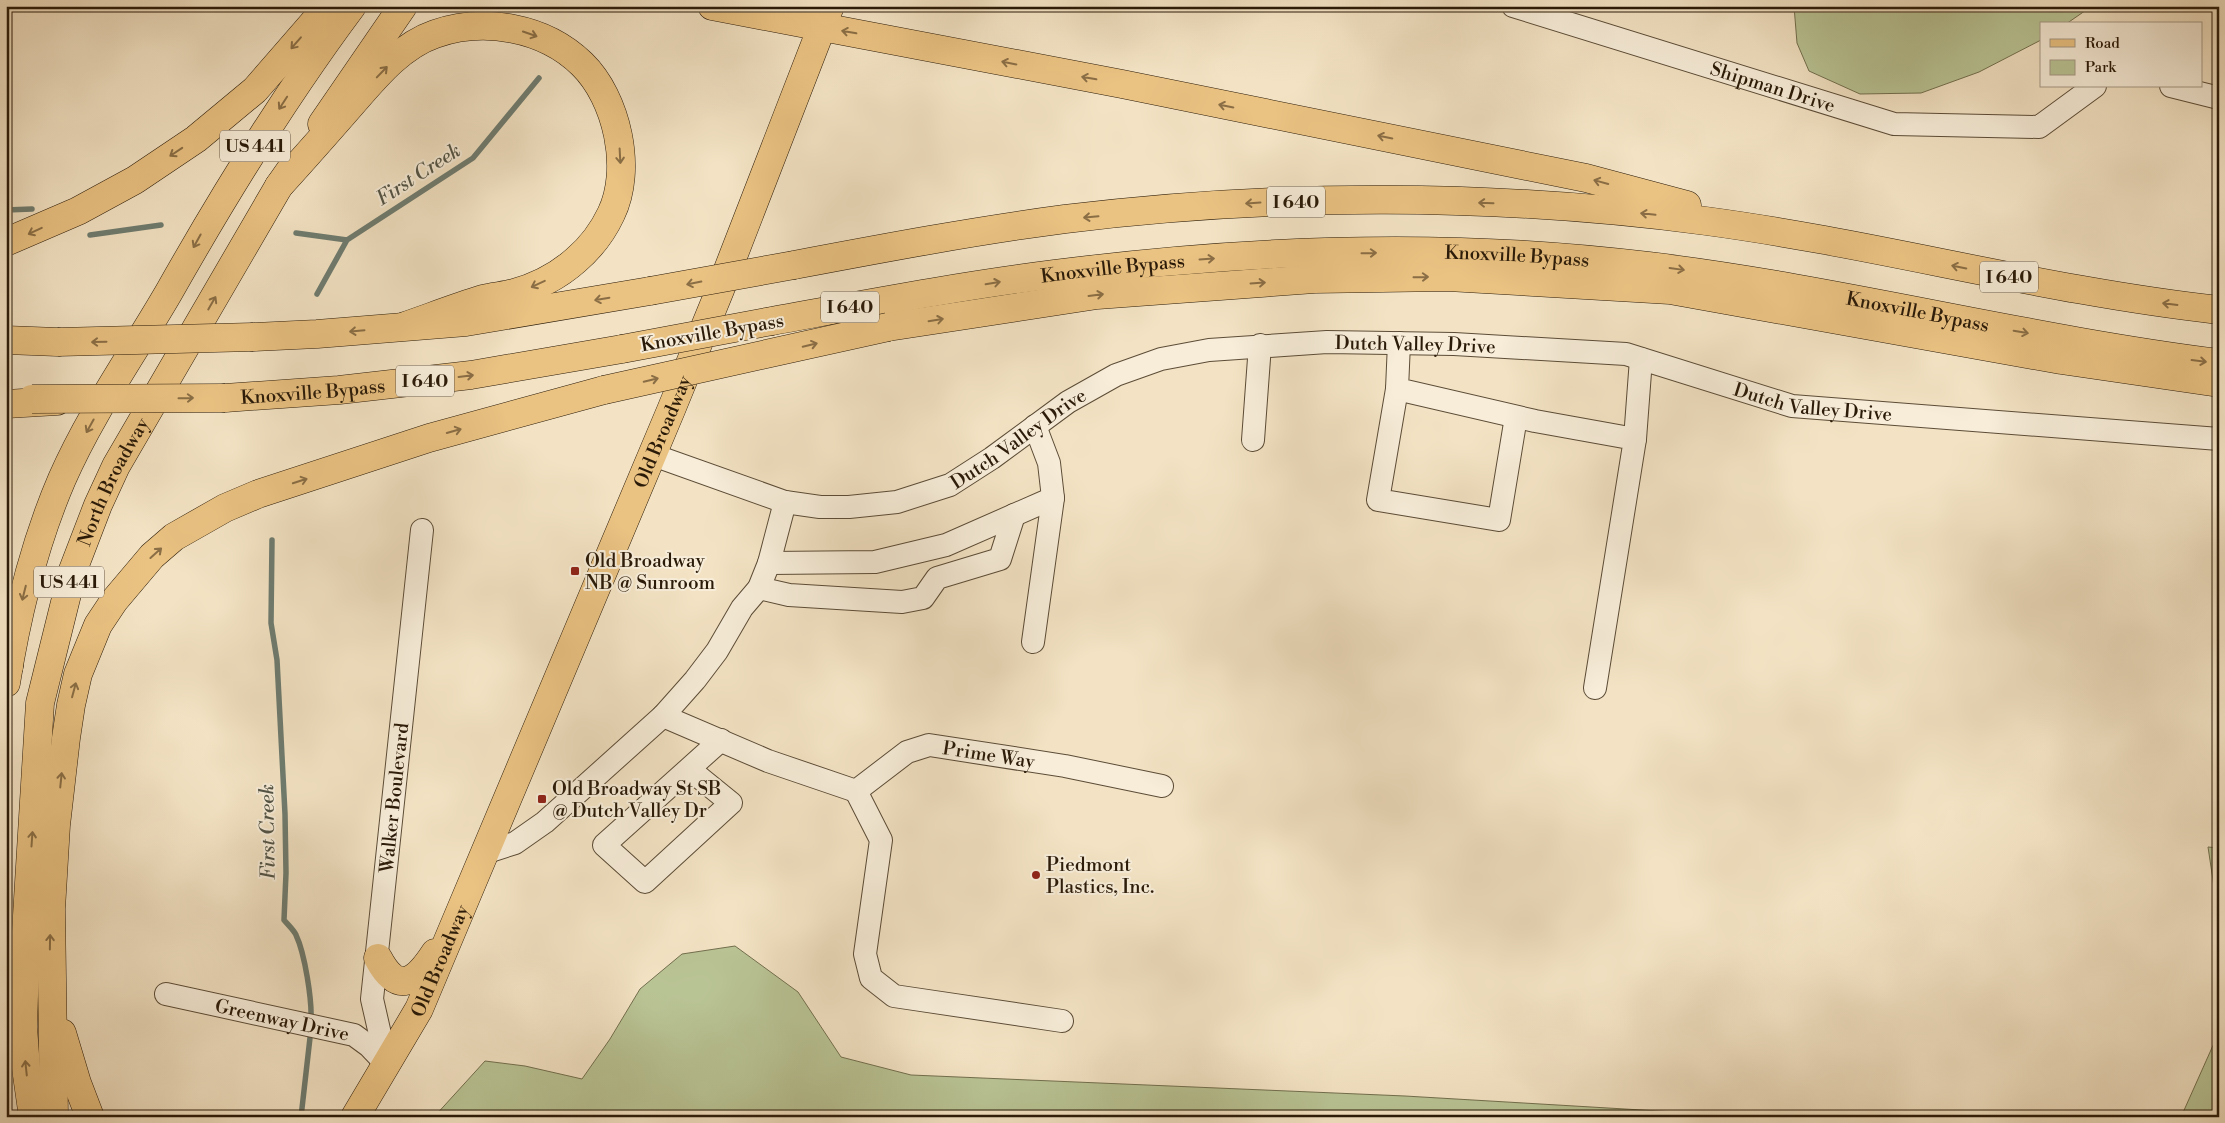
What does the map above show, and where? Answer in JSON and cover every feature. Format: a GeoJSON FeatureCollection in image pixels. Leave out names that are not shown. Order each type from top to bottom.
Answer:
{"type":"FeatureCollection","features":[{"type":"Feature","properties":{"kind":"main road"},"geometry":{"type":"LineString","coordinates":[[6,242],[78,211],[135,180],[196,139],[255,90],[328,6]]}},
{"type":"Feature","properties":{"kind":"main road","name":"US 441"},"geometry":{"type":"LineString","coordinates":[[8,666],[25,589],[62,479],[79,445],[122,368],[241,168],[317,53],[352,6]]}},
{"type":"Feature","properties":{"kind":"main road","name":"North Broadway"},"geometry":{"type":"LineString","coordinates":[[33,1117],[26,1068],[23,1027],[26,932],[40,704],[73,570],[98,505],[116,466],[279,186],[403,6]]}},
{"type":"Feature","properties":{"kind":"main road"},"geometry":{"type":"LineString","coordinates":[[712,6],[826,17],[1122,84],[1586,178],[1800,236]]}},
{"type":"Feature","properties":{"kind":"main road","name":"Old Broadway"},"geometry":{"type":"LineString","coordinates":[[355,1117],[419,1009],[720,290],[826,17]]}},
{"type":"Feature","properties":{"kind":"main road"},"geometry":{"type":"LineString","coordinates":[[279,186],[384,68],[414,45],[434,34],[472,26],[490,25],[515,29],[536,36],[560,48],[581,64],[596,81],[611,106],[618,136],[619,188],[612,212],[601,230],[576,260],[560,273],[537,285],[512,294],[484,299],[405,326]]}},
{"type":"Feature","properties":{"kind":"main road","name":"I 640"},"geometry":{"type":"LineString","coordinates":[[6,340],[58,342],[253,337],[317,334],[466,322],[650,291],[957,235],[1066,219],[1268,202],[1432,202],[1541,205],[1699,220],[1800,236],[2032,282],[2144,301],[2219,310]]}},
{"type":"Feature","properties":{"kind":"main road","name":"Knoxville Bypass"},"geometry":{"type":"LineString","coordinates":[[15,400],[225,398],[339,390],[470,375],[928,293],[1054,274],[1126,266],[1265,255],[1467,253],[1644,265],[1824,292],[2061,339],[2219,363]]}},
{"type":"Feature","properties":{"kind":"main road"},"geometry":{"type":"LineString","coordinates":[[54,1117],[51,909],[55,844],[70,704],[78,674],[98,625],[120,593],[147,561],[174,537],[200,520],[258,494],[429,438],[604,390],[888,327],[1097,295],[1314,279],[1448,277],[1670,290],[2061,360],[2219,383]]}},
{"type":"Feature","properties":{"kind":"main road"},"geometry":{"type":"LineString","coordinates":[[8,666],[53,648]]}},
{"type":"Feature","properties":{"kind":"main road"},"geometry":{"type":"LineString","coordinates":[[378,958],[390,976],[405,981],[413,980],[425,967],[456,920]]}},
{"type":"Feature","properties":{"kind":"main road"},"geometry":{"type":"LineString","coordinates":[[52,990],[66,1048],[90,1117]]}},
{"type":"Feature","properties":{"kind":"street","name":"Shipman Drive"},"geometry":{"type":"LineString","coordinates":[[1513,6],[1894,124],[2039,127],[2092,88]]}},
{"type":"Feature","properties":{"kind":"street"},"geometry":{"type":"LineString","coordinates":[[2179,88],[2219,98]]}},
{"type":"Feature","properties":{"kind":"street","name":"Dutch Valley Drive"},"geometry":{"type":"LineString","coordinates":[[652,455],[785,502],[820,507],[849,507],[897,502],[950,485],[992,458],[1068,402],[1116,375],[1160,359],[1209,350],[1260,345],[1328,342],[1454,344],[1626,354],[1792,406],[2219,439]]}},
{"type":"Feature","properties":{"kind":"street"},"geometry":{"type":"LineString","coordinates":[[1399,343],[1397,389],[1378,500],[1499,520],[1516,417]]}},
{"type":"Feature","properties":{"kind":"street"},"geometry":{"type":"LineString","coordinates":[[1253,440],[1260,345]]}},
{"type":"Feature","properties":{"kind":"street"},"geometry":{"type":"LineString","coordinates":[[1595,688],[1635,439],[1640,359]]}},
{"type":"Feature","properties":{"kind":"street"},"geometry":{"type":"LineString","coordinates":[[1397,389],[1516,417],[1635,439]]}},
{"type":"Feature","properties":{"kind":"street"},"geometry":{"type":"LineString","coordinates":[[1033,642],[1053,498],[1049,463],[1035,426]]}},
{"type":"Feature","properties":{"kind":"street"},"geometry":{"type":"LineString","coordinates":[[769,562],[875,562],[946,545],[1053,498]]}},
{"type":"Feature","properties":{"kind":"street"},"geometry":{"type":"LineString","coordinates":[[484,853],[515,843],[544,822],[663,716],[695,680],[717,651],[742,608],[759,588],[769,562],[785,502]]}},
{"type":"Feature","properties":{"kind":"street"},"geometry":{"type":"LineString","coordinates":[[759,588],[799,596],[902,602],[923,598],[937,578],[1000,559],[1014,515]]}},
{"type":"Feature","properties":{"kind":"street","name":"Walker Boulevard"},"geometry":{"type":"LineString","coordinates":[[387,1065],[372,998],[378,958],[422,530]]}},
{"type":"Feature","properties":{"kind":"street"},"geometry":{"type":"LineString","coordinates":[[663,716],[768,761],[856,791],[881,840],[865,954],[871,978],[894,996],[1062,1021]]}},
{"type":"Feature","properties":{"kind":"street"},"geometry":{"type":"LineString","coordinates":[[689,769],[731,803],[645,882],[604,845],[721,740]]}},
{"type":"Feature","properties":{"kind":"street","name":"Prime Way"},"geometry":{"type":"LineString","coordinates":[[856,791],[907,752],[929,745],[1064,766],[1162,786]]}},
{"type":"Feature","properties":{"kind":"street","name":"Greenway Drive"},"geometry":{"type":"LineString","coordinates":[[166,994],[354,1035],[369,1046],[387,1065]]}},
{"type":"Feature","properties":{"kind":"green space"},"geometry":{"type":"Polygon","coordinates":[[[1794,6],[2092,6],[2069,22],[2040,22],[2040,41],[1979,72],[1921,93],[1860,94],[1809,71],[1797,43],[1794,6]]]}},
{"type":"Feature","properties":{"kind":"green space"},"geometry":{"type":"Polygon","coordinates":[[[2208,847],[2219,848],[2219,920],[2208,847]]]}},
{"type":"Feature","properties":{"kind":"green space"},"geometry":{"type":"Polygon","coordinates":[[[735,946],[798,992],[841,1057],[911,1075],[1405,1096],[1760,1117],[434,1117],[485,1061],[525,1066],[582,1079],[610,1039],[640,989],[682,954],[735,946]]]}},
{"type":"Feature","properties":{"kind":"green space"},"geometry":{"type":"Polygon","coordinates":[[[2219,1032],[2219,1117],[2181,1117],[2219,1032]]]}},
{"type":"Feature","properties":{"kind":"waterway","name":"First Creek"},"geometry":{"type":"LineString","coordinates":[[317,294],[347,240],[473,158],[539,78]]}},
{"type":"Feature","properties":{"kind":"waterway"},"geometry":{"type":"LineString","coordinates":[[6,210],[32,209]]}},
{"type":"Feature","properties":{"kind":"waterway"},"geometry":{"type":"LineString","coordinates":[[90,235],[161,225]]}},
{"type":"Feature","properties":{"kind":"waterway"},"geometry":{"type":"LineString","coordinates":[[296,233],[347,240]]}},
{"type":"Feature","properties":{"kind":"waterway","name":"First Creek"},"geometry":{"type":"LineString","coordinates":[[272,540],[271,623],[277,660],[285,814],[286,873],[284,920],[295,933],[302,953],[309,989],[311,1020]]}},
{"type":"Feature","properties":{"kind":"waterway","name":"First Creek"},"geometry":{"type":"LineString","coordinates":[[301,1117],[311,1029]]}},
{"type":"Feature","properties":{"kind":"place","name":"Old Broadway NB @ Sunroom"},"geometry":{"type":"Point","coordinates":[575,571]}},
{"type":"Feature","properties":{"kind":"place","name":"Old Broadway St SB @ Dutch Valley Dr"},"geometry":{"type":"Point","coordinates":[542,799]}},
{"type":"Feature","properties":{"kind":"place","name":"Piedmont Plastics, Inc."},"geometry":{"type":"Point","coordinates":[1036,875]}}]}
